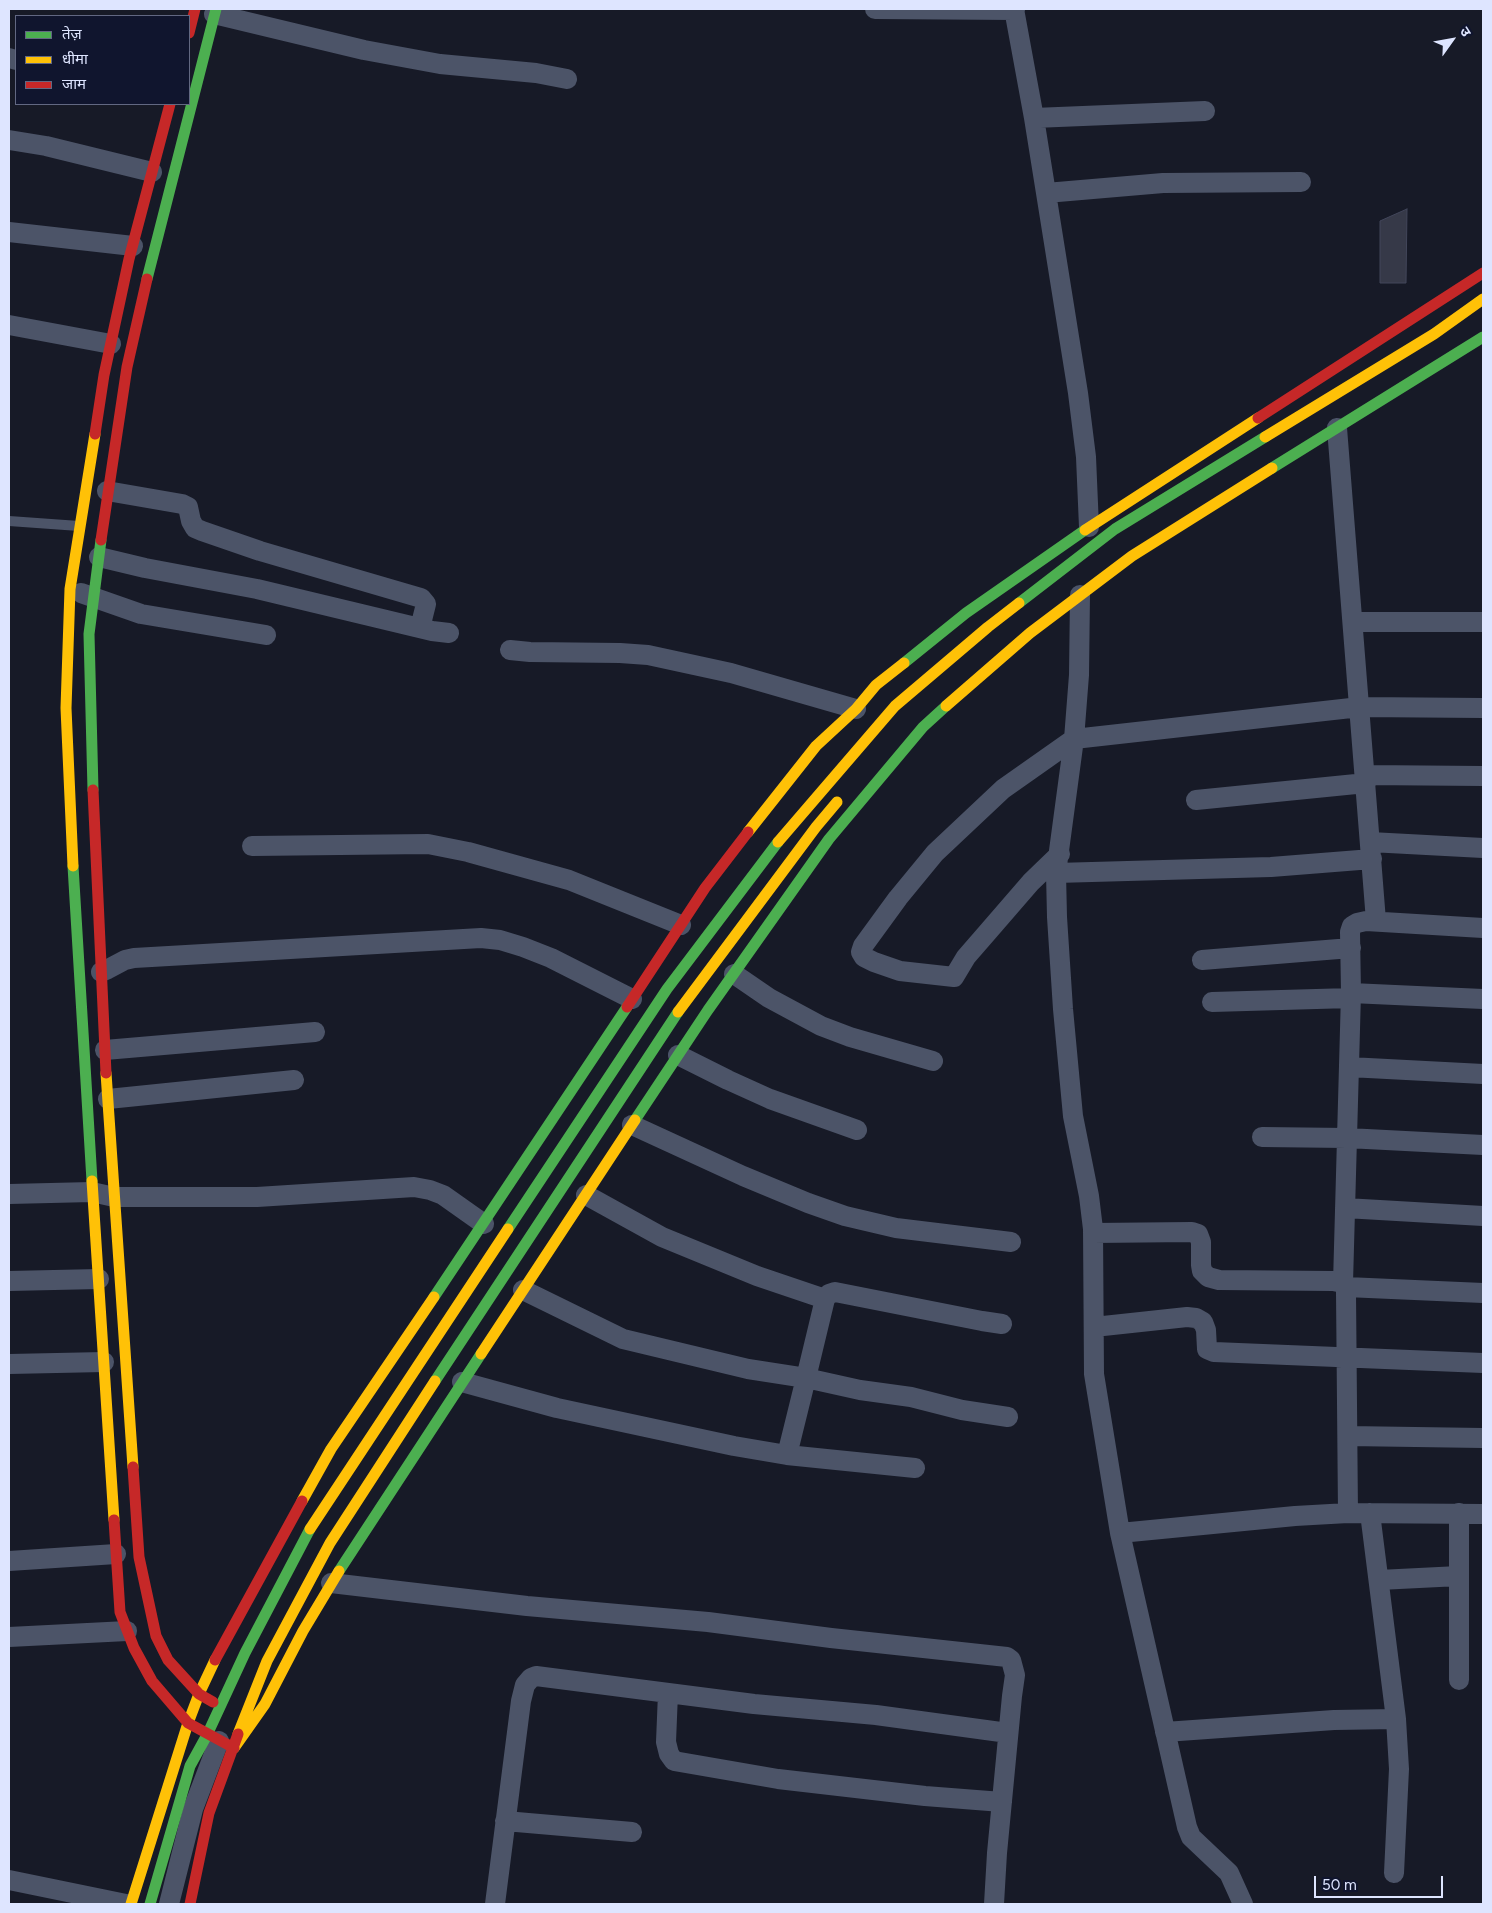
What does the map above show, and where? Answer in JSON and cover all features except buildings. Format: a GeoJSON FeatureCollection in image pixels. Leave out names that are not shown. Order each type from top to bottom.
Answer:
{"type":"FeatureCollection","features":[{"type":"Feature","properties":{"kind":"main road"},"geometry":{"type":"LineString","coordinates":[[215,11],[155,244],[132,348],[108,491],[91,527],[70,589],[66,708],[82,1037],[116,1554],[168,1660],[199,1694],[231,1713]]}},
{"type":"Feature","properties":{"kind":"main road"},"geometry":{"type":"LineString","coordinates":[[170,105],[133,246],[104,374],[91,527],[99,557],[89,634],[92,758],[105,1050],[139,1557],[120,1612],[134,1648],[152,1681],[188,1723],[220,1741]]}},
{"type":"Feature","properties":{"kind":"main road"},"geometry":{"type":"LineString","coordinates":[[131,1904],[188,1723],[199,1694],[227,1636],[331,1449],[484,1224],[705,888],[816,746],[856,709],[876,685],[966,613],[1089,527],[1483,273]]}},
{"type":"Feature","properties":{"kind":"main road"},"geometry":{"type":"LineString","coordinates":[[190,1904],[209,1813],[220,1778],[220,1741],[309,1530],[667,989],[779,841],[895,706],[988,627],[1115,529],[1434,334],[1483,298]]}},
{"type":"Feature","properties":{"kind":"main road"},"geometry":{"type":"LineString","coordinates":[[150,1904],[190,1766],[265,1704],[303,1631],[349,1553],[678,1055],[829,839],[923,727],[974,680],[1030,633],[1132,556],[1483,337]]}},
{"type":"Feature","properties":{"kind":"main road"},"geometry":{"type":"LineString","coordinates":[[220,1741],[231,1713],[267,1661],[330,1543],[483,1306],[686,999],[816,827],[841,797]]}},
{"type":"Feature","properties":{"kind":"main road"},"geometry":{"type":"LineString","coordinates":[[197,1866],[198,1904]]}},
{"type":"Feature","properties":{"kind":"street"},"geometry":{"type":"LineString","coordinates":[[875,9],[1014,9],[1034,118],[1084,439],[1089,527]]}},
{"type":"Feature","properties":{"kind":"street"},"geometry":{"type":"LineString","coordinates":[[215,11],[364,50],[440,64],[536,73],[567,79]]}},
{"type":"Feature","properties":{"kind":"street"},"geometry":{"type":"LineString","coordinates":[[1034,118],[1205,111]]}},
{"type":"Feature","properties":{"kind":"street"},"geometry":{"type":"LineString","coordinates":[[9,140],[46,146],[152,172]]}},
{"type":"Feature","properties":{"kind":"street"},"geometry":{"type":"LineString","coordinates":[[1046,193],[1163,183],[1301,182]]}},
{"type":"Feature","properties":{"kind":"street"},"geometry":{"type":"LineString","coordinates":[[9,232],[133,246]]}},
{"type":"Feature","properties":{"kind":"street"},"geometry":{"type":"LineString","coordinates":[[9,325],[111,344]]}},
{"type":"Feature","properties":{"kind":"street"},"geometry":{"type":"LineString","coordinates":[[1337,428],[1376,922]]}},
{"type":"Feature","properties":{"kind":"street"},"geometry":{"type":"LineString","coordinates":[[108,491],[188,506],[192,521],[196,528],[202,531],[260,551],[421,598],[426,604],[420,628]]}},
{"type":"Feature","properties":{"kind":"street"},"geometry":{"type":"LineString","coordinates":[[99,557],[146,568],[258,589],[420,628],[449,633]]}},
{"type":"Feature","properties":{"kind":"street"},"geometry":{"type":"LineString","coordinates":[[70,589],[141,614],[266,635]]}},
{"type":"Feature","properties":{"kind":"street"},"geometry":{"type":"LineString","coordinates":[[1080,595],[1079,675],[1074,739],[1058,864],[1057,917],[1073,1116],[1089,1196],[1093,1233],[1094,1374],[1120,1533],[1186,1827],[1191,1837],[1229,1873],[1243,1904]]}},
{"type":"Feature","properties":{"kind":"street"},"geometry":{"type":"LineString","coordinates":[[1353,622],[1483,622]]}},
{"type":"Feature","properties":{"kind":"street"},"geometry":{"type":"LineString","coordinates":[[510,650],[648,655],[731,673],[856,709]]}},
{"type":"Feature","properties":{"kind":"street"},"geometry":{"type":"LineString","coordinates":[[1483,708],[1360,707],[1074,739],[1003,789],[935,853],[898,898],[863,946],[861,952],[864,957],[874,962],[900,971],[948,977],[954,976],[966,957],[1018,897],[1058,864],[1271,866],[1371,850],[1483,848]]}},
{"type":"Feature","properties":{"kind":"street"},"geometry":{"type":"LineString","coordinates":[[1196,800],[1365,779],[1483,776]]}},
{"type":"Feature","properties":{"kind":"street"},"geometry":{"type":"LineString","coordinates":[[252,846],[428,844],[468,852],[569,880],[681,925]]}},
{"type":"Feature","properties":{"kind":"street"},"geometry":{"type":"LineString","coordinates":[[1348,1513],[1344,1208],[1352,926],[1357,923],[1376,922],[1483,928]]}},
{"type":"Feature","properties":{"kind":"street"},"geometry":{"type":"LineString","coordinates":[[101,972],[124,960],[134,958],[481,938],[500,940],[523,946],[632,999]]}},
{"type":"Feature","properties":{"kind":"street"},"geometry":{"type":"LineString","coordinates":[[1202,960],[1350,948]]}},
{"type":"Feature","properties":{"kind":"street"},"geometry":{"type":"LineString","coordinates":[[734,974],[769,998],[822,1026],[850,1037],[933,1061]]}},
{"type":"Feature","properties":{"kind":"street"},"geometry":{"type":"LineString","coordinates":[[1212,1002],[1351,996],[1483,999]]}},
{"type":"Feature","properties":{"kind":"street"},"geometry":{"type":"LineString","coordinates":[[105,1050],[315,1032]]}},
{"type":"Feature","properties":{"kind":"street"},"geometry":{"type":"LineString","coordinates":[[678,1055],[770,1099],[858,1130]]}},
{"type":"Feature","properties":{"kind":"street"},"geometry":{"type":"LineString","coordinates":[[1349,1067],[1483,1074]]}},
{"type":"Feature","properties":{"kind":"street"},"geometry":{"type":"LineString","coordinates":[[108,1099],[294,1080]]}},
{"type":"Feature","properties":{"kind":"street"},"geometry":{"type":"LineString","coordinates":[[632,1125],[743,1176],[845,1216],[896,1228],[1011,1242]]}},
{"type":"Feature","properties":{"kind":"street"},"geometry":{"type":"LineString","coordinates":[[1262,1137],[1347,1138],[1483,1145]]}},
{"type":"Feature","properties":{"kind":"street"},"geometry":{"type":"LineString","coordinates":[[9,1194],[92,1192],[114,1197],[257,1197],[414,1187],[430,1190],[443,1196],[484,1224]]}},
{"type":"Feature","properties":{"kind":"street"},"geometry":{"type":"LineString","coordinates":[[586,1195],[662,1237],[705,1256],[757,1276],[825,1298]]}},
{"type":"Feature","properties":{"kind":"street"},"geometry":{"type":"LineString","coordinates":[[1344,1208],[1483,1216]]}},
{"type":"Feature","properties":{"kind":"street"},"geometry":{"type":"LineString","coordinates":[[1093,1233],[1192,1232],[1198,1234],[1201,1242],[1200,1265],[1202,1271],[1208,1277],[1219,1280],[1324,1280],[1344,1285],[1483,1293]]}},
{"type":"Feature","properties":{"kind":"street"},"geometry":{"type":"LineString","coordinates":[[9,1281],[99,1279]]}},
{"type":"Feature","properties":{"kind":"street"},"geometry":{"type":"LineString","coordinates":[[523,1290],[623,1339],[748,1368],[860,1390],[911,1397],[962,1410],[1008,1418]]}},
{"type":"Feature","properties":{"kind":"street"},"geometry":{"type":"LineString","coordinates":[[787,1455],[825,1298],[829,1294],[835,1292],[982,1322],[1002,1324]]}},
{"type":"Feature","properties":{"kind":"street"},"geometry":{"type":"LineString","coordinates":[[1094,1327],[1186,1317],[1196,1318],[1202,1322],[1206,1330],[1207,1349],[1214,1352],[1483,1363]]}},
{"type":"Feature","properties":{"kind":"street"},"geometry":{"type":"LineString","coordinates":[[9,1364],[104,1362]]}},
{"type":"Feature","properties":{"kind":"street"},"geometry":{"type":"LineString","coordinates":[[462,1382],[557,1408],[734,1446],[787,1455],[915,1468]]}},
{"type":"Feature","properties":{"kind":"street"},"geometry":{"type":"LineString","coordinates":[[1348,1436],[1483,1438]]}},
{"type":"Feature","properties":{"kind":"street"},"geometry":{"type":"LineString","coordinates":[[1120,1533],[1295,1516],[1348,1513],[1483,1514]]}},
{"type":"Feature","properties":{"kind":"street"},"geometry":{"type":"LineString","coordinates":[[1370,1513],[1396,1719],[1399,1769],[1394,1873]]}},
{"type":"Feature","properties":{"kind":"street"},"geometry":{"type":"LineString","coordinates":[[1459,1513],[1459,1680]]}},
{"type":"Feature","properties":{"kind":"street"},"geometry":{"type":"LineString","coordinates":[[9,1561],[116,1554]]}},
{"type":"Feature","properties":{"kind":"street"},"geometry":{"type":"LineString","coordinates":[[1379,1580],[1459,1576]]}},
{"type":"Feature","properties":{"kind":"street"},"geometry":{"type":"LineString","coordinates":[[331,1583],[527,1606],[708,1622],[831,1638],[1004,1656],[1011,1660],[1015,1675],[1008,1733],[994,1904]]}},
{"type":"Feature","properties":{"kind":"street"},"geometry":{"type":"LineString","coordinates":[[9,1637],[127,1631]]}},
{"type":"Feature","properties":{"kind":"street"},"geometry":{"type":"LineString","coordinates":[[495,1904],[520,1702],[525,1685],[531,1678],[536,1676],[754,1704],[876,1715],[1008,1733]]}},
{"type":"Feature","properties":{"kind":"street"},"geometry":{"type":"LineString","coordinates":[[668,1693],[666,1742],[669,1754],[674,1761],[778,1779],[925,1796],[1002,1802]]}},
{"type":"Feature","properties":{"kind":"street"},"geometry":{"type":"LineString","coordinates":[[1165,1732],[1325,1720],[1396,1719]]}},
{"type":"Feature","properties":{"kind":"street"},"geometry":{"type":"LineString","coordinates":[[169,1904],[193,1809],[206,1771],[220,1741]]}},
{"type":"Feature","properties":{"kind":"street"},"geometry":{"type":"LineString","coordinates":[[506,1821],[632,1832]]}},
{"type":"Feature","properties":{"kind":"street"},"geometry":{"type":"LineString","coordinates":[[9,1880],[126,1904]]}},
{"type":"Feature","properties":{"kind":"lane"},"geometry":{"type":"LineString","coordinates":[[9,521],[91,527]]}},
{"type":"Feature","properties":{"kind":"traffic: fast"},"geometry":{"type":"LineString","coordinates":[[147,279],[216,9]]}},
{"type":"Feature","properties":{"kind":"traffic: fast"},"geometry":{"type":"LineString","coordinates":[[1272,468],[1483,337]]}},
{"type":"Feature","properties":{"kind":"traffic: fast"},"geometry":{"type":"LineString","coordinates":[[1019,603],[1115,529],[1265,437]]}},
{"type":"Feature","properties":{"kind":"traffic: fast"},"geometry":{"type":"LineString","coordinates":[[904,663],[966,613],[1085,530]]}},
{"type":"Feature","properties":{"kind":"traffic: fast"},"geometry":{"type":"LineString","coordinates":[[93,790],[89,634],[101,540]]}},
{"type":"Feature","properties":{"kind":"traffic: fast"},"geometry":{"type":"LineString","coordinates":[[635,1120],[708,1010],[829,839],[923,727],[946,706]]}},
{"type":"Feature","properties":{"kind":"traffic: fast"},"geometry":{"type":"LineString","coordinates":[[508,1229],[667,989],[778,842]]}},
{"type":"Feature","properties":{"kind":"traffic: fast"},"geometry":{"type":"LineString","coordinates":[[73,866],[92,1181]]}},
{"type":"Feature","properties":{"kind":"traffic: fast"},"geometry":{"type":"LineString","coordinates":[[434,1297],[627,1007]]}},
{"type":"Feature","properties":{"kind":"traffic: fast"},"geometry":{"type":"LineString","coordinates":[[435,1381],[678,1012]]}},
{"type":"Feature","properties":{"kind":"traffic: fast"},"geometry":{"type":"LineString","coordinates":[[339,1571],[481,1354]]}},
{"type":"Feature","properties":{"kind":"traffic: fast"},"geometry":{"type":"LineString","coordinates":[[150,1904],[190,1766],[207,1735],[245,1653],[310,1529]]}},
{"type":"Feature","properties":{"kind":"traffic: slow"},"geometry":{"type":"LineString","coordinates":[[1265,437],[1434,334],[1483,299]]}},
{"type":"Feature","properties":{"kind":"traffic: slow"},"geometry":{"type":"LineString","coordinates":[[1085,530],[1258,418]]}},
{"type":"Feature","properties":{"kind":"traffic: slow"},"geometry":{"type":"LineString","coordinates":[[73,866],[66,708],[70,589],[95,434]]}},
{"type":"Feature","properties":{"kind":"traffic: slow"},"geometry":{"type":"LineString","coordinates":[[946,706],[1030,633],[1132,556],[1272,468]]}},
{"type":"Feature","properties":{"kind":"traffic: slow"},"geometry":{"type":"LineString","coordinates":[[778,842],[895,706],[1019,603]]}},
{"type":"Feature","properties":{"kind":"traffic: slow"},"geometry":{"type":"LineString","coordinates":[[748,832],[816,746],[856,709],[876,685],[904,663]]}},
{"type":"Feature","properties":{"kind":"traffic: slow"},"geometry":{"type":"LineString","coordinates":[[678,1012],[816,827],[837,802]]}},
{"type":"Feature","properties":{"kind":"traffic: slow"},"geometry":{"type":"LineString","coordinates":[[106,1073],[133,1467]]}},
{"type":"Feature","properties":{"kind":"traffic: slow"},"geometry":{"type":"LineString","coordinates":[[481,1354],[635,1120]]}},
{"type":"Feature","properties":{"kind":"traffic: slow"},"geometry":{"type":"LineString","coordinates":[[92,1181],[114,1520]]}},
{"type":"Feature","properties":{"kind":"traffic: slow"},"geometry":{"type":"LineString","coordinates":[[310,1529],[508,1229]]}},
{"type":"Feature","properties":{"kind":"traffic: slow"},"geometry":{"type":"LineString","coordinates":[[302,1501],[331,1449],[434,1297]]}},
{"type":"Feature","properties":{"kind":"traffic: slow"},"geometry":{"type":"LineString","coordinates":[[238,1734],[267,1661],[330,1543],[435,1381]]}},
{"type":"Feature","properties":{"kind":"traffic: slow"},"geometry":{"type":"LineString","coordinates":[[234,1748],[265,1704],[303,1631],[339,1571]]}},
{"type":"Feature","properties":{"kind":"traffic: slow"},"geometry":{"type":"LineString","coordinates":[[131,1904],[188,1723],[215,1660]]}},
{"type":"Feature","properties":{"kind":"traffic: jam"},"geometry":{"type":"LineString","coordinates":[[190,29],[195,9]]}},
{"type":"Feature","properties":{"kind":"traffic: jam"},"geometry":{"type":"LineString","coordinates":[[95,434],[104,375],[129,259],[170,105]]}},
{"type":"Feature","properties":{"kind":"traffic: jam"},"geometry":{"type":"LineString","coordinates":[[1258,418],[1483,273]]}},
{"type":"Feature","properties":{"kind":"traffic: jam"},"geometry":{"type":"LineString","coordinates":[[101,540],[127,367],[147,279]]}},
{"type":"Feature","properties":{"kind":"traffic: jam"},"geometry":{"type":"LineString","coordinates":[[93,790],[106,1073]]}},
{"type":"Feature","properties":{"kind":"traffic: jam"},"geometry":{"type":"LineString","coordinates":[[627,1007],[705,888],[748,832]]}},
{"type":"Feature","properties":{"kind":"traffic: jam"},"geometry":{"type":"LineString","coordinates":[[133,1467],[139,1557],[156,1636],[168,1660],[199,1694],[213,1702]]}},
{"type":"Feature","properties":{"kind":"traffic: jam"},"geometry":{"type":"LineString","coordinates":[[215,1660],[302,1501]]}},
{"type":"Feature","properties":{"kind":"traffic: jam"},"geometry":{"type":"LineString","coordinates":[[114,1520],[120,1612],[134,1648],[152,1681],[188,1723],[234,1748]]}},
{"type":"Feature","properties":{"kind":"traffic: jam"},"geometry":{"type":"LineString","coordinates":[[190,1904],[209,1813],[238,1734]]}}]}
